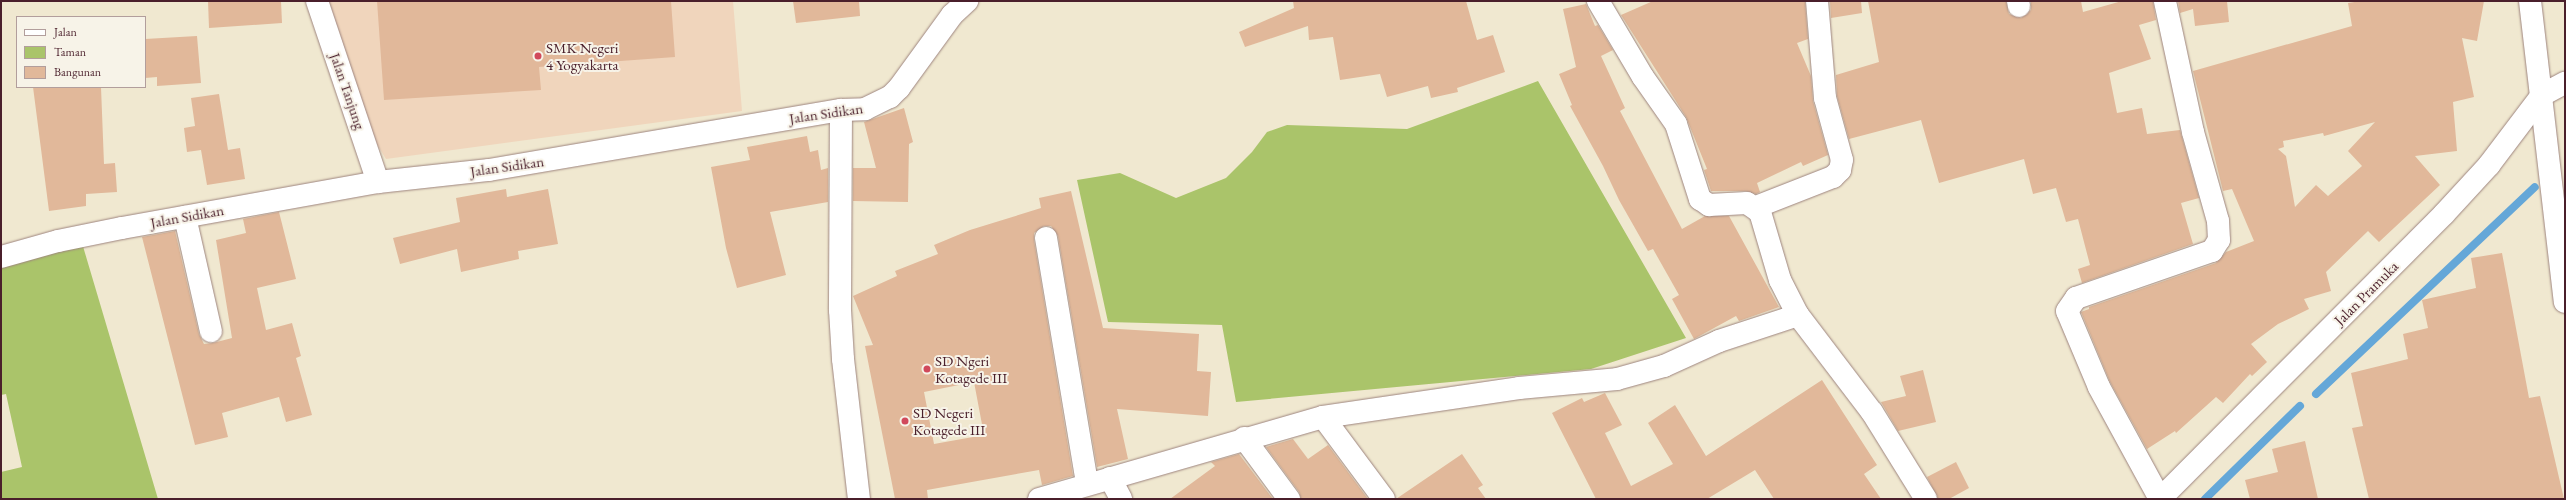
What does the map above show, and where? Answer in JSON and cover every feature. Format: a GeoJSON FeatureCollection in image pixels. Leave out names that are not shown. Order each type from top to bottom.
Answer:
{"type":"FeatureCollection","features":[{"type":"Feature","properties":{"kind":"street","name":"Jalan Tanjung"},"geometry":{"type":"LineString","coordinates":[[317,1],[378,182]]}},
{"type":"Feature","properties":{"kind":"street","name":"Jalan Sidikan"},"geometry":{"type":"LineString","coordinates":[[1,257],[58,241],[378,182],[489,170],[841,110],[865,109],[890,97],[952,15],[967,1]]}},
{"type":"Feature","properties":{"kind":"street"},"geometry":{"type":"LineString","coordinates":[[1598,1],[1643,77],[1676,124],[1700,199],[1709,205],[1747,203],[1756,207],[1763,217],[1780,280],[1798,315],[1872,412],[1926,499]]}},
{"type":"Feature","properties":{"kind":"street"},"geometry":{"type":"LineString","coordinates":[[1756,207],[1833,177],[1840,170],[1840,154],[1825,98],[1817,1]]}},
{"type":"Feature","properties":{"kind":"street"},"geometry":{"type":"LineString","coordinates":[[2160,499],[2099,387],[2067,311],[2076,298],[2175,266],[2216,247],[2219,240],[2218,221],[2194,132],[2165,1]]}},
{"type":"Feature","properties":{"kind":"street"},"geometry":{"type":"LineString","coordinates":[[2530,1],[2565,302]]}},
{"type":"Feature","properties":{"kind":"street","name":"Jalan Pramuka"},"geometry":{"type":"LineString","coordinates":[[2160,499],[2444,214],[2489,164],[2542,95],[2565,83]]}},
{"type":"Feature","properties":{"kind":"street"},"geometry":{"type":"LineString","coordinates":[[841,110],[840,310],[843,359],[859,499]]}},
{"type":"Feature","properties":{"kind":"street"},"geometry":{"type":"LineString","coordinates":[[185,217],[211,331]]}},
{"type":"Feature","properties":{"kind":"street"},"geometry":{"type":"LineString","coordinates":[[1046,238],[1087,484]]}},
{"type":"Feature","properties":{"kind":"street"},"geometry":{"type":"LineString","coordinates":[[1044,498],[1244,438],[1323,417],[1519,388],[1617,379],[1664,366],[1719,341],[1798,315]]}},
{"type":"Feature","properties":{"kind":"street"},"geometry":{"type":"LineString","coordinates":[[1323,417],[1384,499]]}},
{"type":"Feature","properties":{"kind":"street"},"geometry":{"type":"LineString","coordinates":[[1244,438],[1289,499]]}},
{"type":"Feature","properties":{"kind":"street"},"geometry":{"type":"LineString","coordinates":[[1110,478],[1121,499]]}},
{"type":"Feature","properties":{"kind":"shaded area","name":"SMK Negeri 4 Yogyakarta"},"geometry":{"type":"Polygon","coordinates":[[[322,1],[733,1],[742,111],[386,159],[357,112],[322,1]]]}},
{"type":"Feature","properties":{"kind":"green space"},"geometry":{"type":"Polygon","coordinates":[[[1538,81],[1686,338],[1591,369],[1236,402],[1222,325],[1108,322],[1077,180],[1120,173],[1176,198],[1226,178],[1252,152],[1267,132],[1287,125],[1407,129],[1538,81]]]}},
{"type":"Feature","properties":{"kind":"green space"},"geometry":{"type":"Polygon","coordinates":[[[82,243],[158,499],[1,499],[1,472],[22,467],[6,394],[1,395],[1,266],[82,243]]]}},
{"type":"Feature","properties":{"kind":"building"},"geometry":{"type":"Polygon","coordinates":[[[208,1],[281,1],[282,23],[209,28],[208,1]]]}},
{"type":"Feature","properties":{"kind":"building"},"geometry":{"type":"Polygon","coordinates":[[[377,1],[671,1],[675,57],[539,67],[541,90],[384,100],[377,1]]]}},
{"type":"Feature","properties":{"kind":"building"},"geometry":{"type":"Polygon","coordinates":[[[793,1],[859,1],[860,16],[796,23],[793,1]]]}},
{"type":"Feature","properties":{"kind":"building"},"geometry":{"type":"Polygon","coordinates":[[[1293,1],[1466,1],[1477,40],[1493,35],[1505,72],[1457,88],[1458,92],[1431,98],[1428,86],[1387,97],[1380,74],[1340,80],[1333,37],[1309,40],[1308,26],[1245,47],[1239,32],[1294,8],[1293,1]]]}},
{"type":"Feature","properties":{"kind":"building"},"geometry":{"type":"Polygon","coordinates":[[[1653,1],[1805,1],[1808,39],[1797,43],[1811,76],[1813,101],[1828,155],[1803,166],[1801,162],[1757,183],[1760,192],[1756,194],[1746,191],[1711,191],[1704,170],[1707,169],[1686,117],[1621,15],[1653,1]]]}},
{"type":"Feature","properties":{"kind":"building"},"geometry":{"type":"Polygon","coordinates":[[[1830,1],[1861,1],[1862,13],[1831,18],[1830,1]]]}},
{"type":"Feature","properties":{"kind":"building"},"geometry":{"type":"Polygon","coordinates":[[[1868,1],[2006,1],[2009,14],[2021,18],[2031,10],[2031,1],[2081,1],[2083,12],[2122,1],[2153,1],[2156,20],[2139,25],[2151,59],[2109,73],[2117,113],[2142,108],[2147,134],[2180,130],[2199,198],[2181,203],[2193,244],[2082,283],[2078,269],[2090,265],[2078,219],[2066,222],[2056,188],[2033,194],[2024,159],[1939,183],[1921,120],[1849,139],[1837,96],[1836,75],[1879,62],[1868,1]]]}},
{"type":"Feature","properties":{"kind":"building"},"geometry":{"type":"Polygon","coordinates":[[[2178,1],[2227,1],[2229,22],[2195,26],[2193,9],[2180,13],[2178,1]]]}},
{"type":"Feature","properties":{"kind":"building"},"geometry":{"type":"Polygon","coordinates":[[[2361,1],[2484,1],[2477,41],[2462,38],[2474,97],[2453,102],[2457,151],[2415,156],[2440,185],[2379,242],[2368,231],[2326,272],[2331,291],[2304,299],[2309,309],[2278,324],[2251,344],[2267,362],[2252,376],[2250,374],[2223,403],[2216,397],[2176,433],[2175,431],[2147,449],[2110,382],[2081,312],[2089,309],[2089,307],[2216,263],[2226,252],[2254,241],[2232,189],[2223,191],[2193,71],[2352,26],[2348,3],[2361,1]],[[2375,122],[2324,136],[2323,133],[2283,141],[2284,147],[2278,149],[2286,156],[2295,207],[2316,185],[2328,196],[2362,166],[2348,151],[2375,122]]]}},
{"type":"Feature","properties":{"kind":"building"},"geometry":{"type":"Polygon","coordinates":[[[1586,4],[1595,26],[1598,25],[1613,50],[1601,56],[1625,108],[1620,111],[1682,229],[1705,216],[1729,216],[1779,307],[1739,321],[1736,316],[1694,339],[1672,299],[1679,295],[1653,249],[1648,251],[1619,200],[1603,166],[1570,106],[1572,105],[1559,74],[1576,67],[1563,9],[1586,4]]]}},
{"type":"Feature","properties":{"kind":"building"},"geometry":{"type":"Polygon","coordinates":[[[197,36],[201,83],[157,86],[157,77],[146,78],[146,39],[197,36]]]}},
{"type":"Feature","properties":{"kind":"building"},"geometry":{"type":"Polygon","coordinates":[[[33,88],[101,88],[104,164],[115,163],[117,192],[86,194],[86,206],[49,211],[33,88]]]}},
{"type":"Feature","properties":{"kind":"building"},"geometry":{"type":"Polygon","coordinates":[[[219,94],[228,150],[240,148],[245,179],[207,185],[201,150],[187,152],[184,128],[195,126],[191,98],[219,94]]]}},
{"type":"Feature","properties":{"kind":"building"},"geometry":{"type":"Polygon","coordinates":[[[904,108],[913,142],[909,144],[908,202],[853,201],[853,168],[876,168],[864,122],[904,108]]]}},
{"type":"Feature","properties":{"kind":"building"},"geometry":{"type":"Polygon","coordinates":[[[807,136],[810,152],[818,150],[821,170],[828,168],[828,202],[770,212],[786,275],[737,288],[726,248],[711,167],[750,160],[747,147],[807,136]]]}},
{"type":"Feature","properties":{"kind":"building"},"geometry":{"type":"Polygon","coordinates":[[[506,189],[507,197],[548,189],[558,244],[518,251],[519,259],[461,272],[457,249],[400,264],[393,238],[460,222],[456,198],[506,189]]]}},
{"type":"Feature","properties":{"kind":"building"},"geometry":{"type":"Polygon","coordinates":[[[1071,191],[1103,328],[1199,334],[1197,371],[1211,372],[1208,416],[1117,409],[1128,459],[1097,467],[1058,236],[1051,226],[1044,226],[1034,233],[1034,240],[1073,476],[1042,485],[1039,470],[927,490],[928,499],[895,499],[865,346],[873,345],[853,296],[897,276],[895,271],[938,254],[934,245],[970,230],[1041,208],[1039,198],[1071,191]],[[974,382],[924,392],[934,444],[984,435],[974,382]]]}},
{"type":"Feature","properties":{"kind":"building"},"geometry":{"type":"Polygon","coordinates":[[[279,212],[296,279],[257,288],[266,330],[292,323],[301,356],[296,358],[312,415],[286,422],[279,397],[222,413],[228,437],[195,445],[142,237],[175,231],[199,334],[204,344],[213,343],[232,338],[216,240],[246,233],[243,219],[279,212]]]}},
{"type":"Feature","properties":{"kind":"building"},"geometry":{"type":"Polygon","coordinates":[[[2502,253],[2529,398],[2540,396],[2564,499],[2369,499],[2352,428],[2363,426],[2351,373],[2408,359],[2403,334],[2428,328],[2422,300],[2476,288],[2471,258],[2502,253]]]}},
{"type":"Feature","properties":{"kind":"building"},"geometry":{"type":"Polygon","coordinates":[[[1923,370],[1936,422],[1898,431],[1881,402],[1906,396],[1900,376],[1923,370]]]}},
{"type":"Feature","properties":{"kind":"building"},"geometry":{"type":"Polygon","coordinates":[[[1822,380],[1877,465],[1864,474],[1881,499],[1774,499],[1755,470],[1707,499],[1596,499],[1552,413],[1582,398],[1584,402],[1605,393],[1622,425],[1605,433],[1631,486],[1673,464],[1648,423],[1675,405],[1706,456],[1822,380]]]}},
{"type":"Feature","properties":{"kind":"building"},"geometry":{"type":"Polygon","coordinates":[[[1293,439],[1308,459],[1328,445],[1368,499],[1301,499],[1299,492],[1266,447],[1293,439]]]}},
{"type":"Feature","properties":{"kind":"building"},"geometry":{"type":"Polygon","coordinates":[[[2305,441],[2318,499],[2250,499],[2245,480],[2278,472],[2272,449],[2305,441]]]}},
{"type":"Feature","properties":{"kind":"building"},"geometry":{"type":"Polygon","coordinates":[[[1239,454],[1273,499],[1170,499],[1215,466],[1211,462],[1239,454]]]}},
{"type":"Feature","properties":{"kind":"building"},"geometry":{"type":"Polygon","coordinates":[[[1462,454],[1483,485],[1478,488],[1486,499],[1396,499],[1462,454]]]}},
{"type":"Feature","properties":{"kind":"building"},"geometry":{"type":"Polygon","coordinates":[[[1956,462],[1969,488],[1949,499],[1938,499],[1927,477],[1956,462]]]}},
{"type":"Feature","properties":{"kind":"waterway"},"geometry":{"type":"LineString","coordinates":[[2316,394],[2535,187]]}},
{"type":"Feature","properties":{"kind":"waterway"},"geometry":{"type":"LineString","coordinates":[[2205,499],[2300,406]]}},
{"type":"Feature","properties":{"kind":"place","name":"SMK Negeri 4 Yogyakarta"},"geometry":{"type":"Point","coordinates":[538,56]}},
{"type":"Feature","properties":{"kind":"place","name":"SD Ngeri Kotagede III"},"geometry":{"type":"Point","coordinates":[927,369]}},
{"type":"Feature","properties":{"kind":"place","name":"SD Negeri Kotagede III"},"geometry":{"type":"Point","coordinates":[905,421]}}]}
